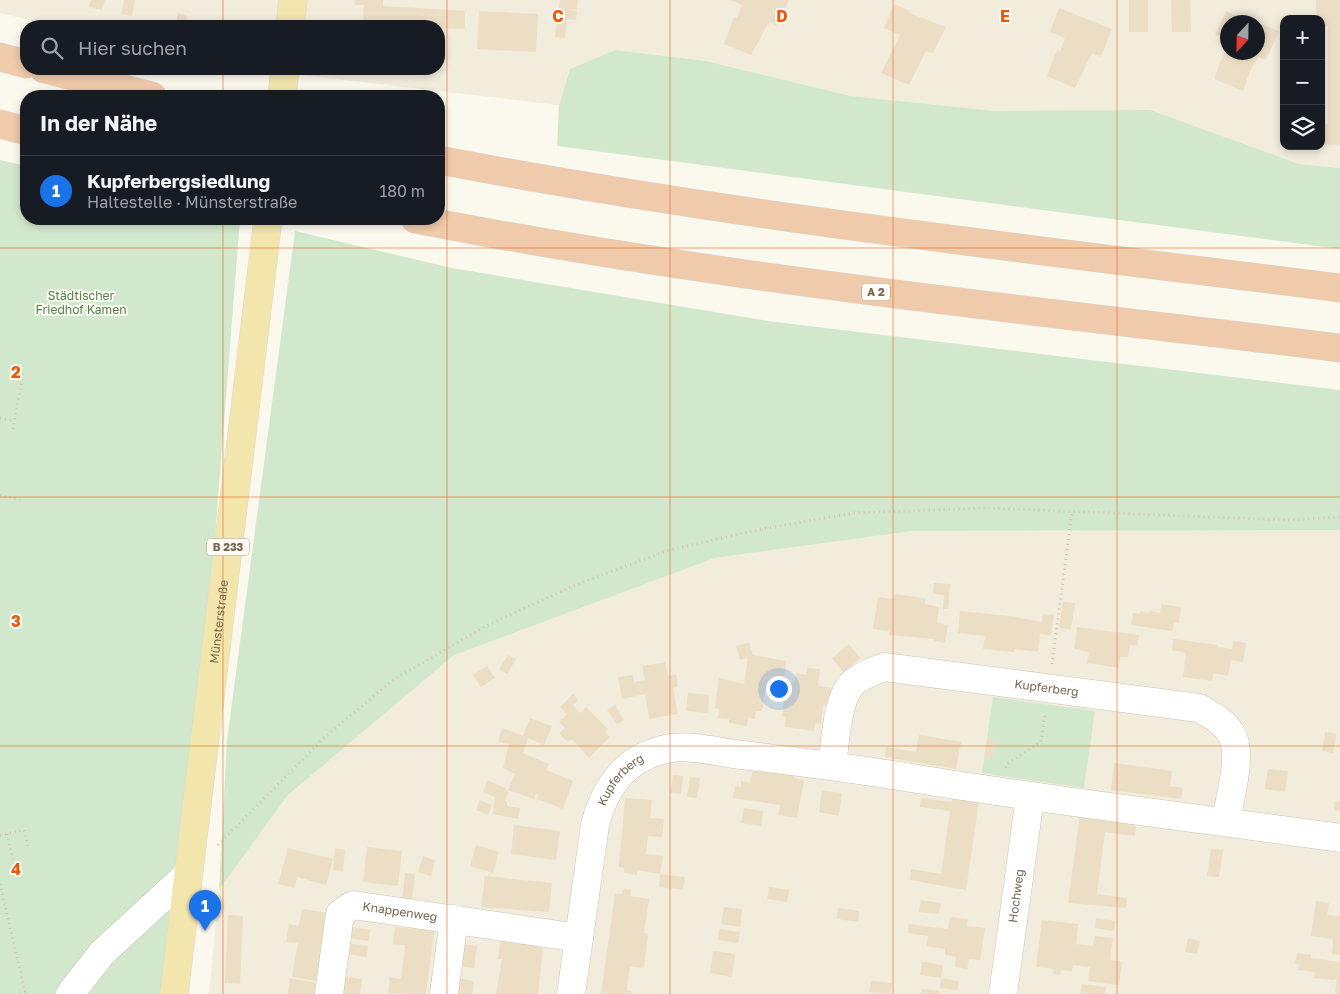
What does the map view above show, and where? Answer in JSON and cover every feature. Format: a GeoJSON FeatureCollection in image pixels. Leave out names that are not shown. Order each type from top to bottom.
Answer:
{"type":"FeatureCollection","features":[{"type":"Feature","properties":{"kind":"highway"},"geometry":{"type":"LineString","coordinates":[[0,57],[20,62]]}},
{"type":"Feature","properties":{"kind":"highway"},"geometry":{"type":"LineString","coordinates":[[68,75],[128,90]]}},
{"type":"Feature","properties":{"kind":"highway"},"geometry":{"type":"LineString","coordinates":[[0,124],[20,129]]}},
{"type":"Feature","properties":{"kind":"highway"},"geometry":{"type":"LineString","coordinates":[[445,161],[560,183],[793,219],[1340,288]]}},
{"type":"Feature","properties":{"kind":"highway","name":"A 2"},"geometry":{"type":"LineString","coordinates":[[445,225],[550,245],[768,279],[1340,348]]}},
{"type":"Feature","properties":{"kind":"main road"},"geometry":{"type":"LineString","coordinates":[[291,20],[293,0]]}},
{"type":"Feature","properties":{"kind":"main road"},"geometry":{"type":"LineString","coordinates":[[283,90],[284,75]]}},
{"type":"Feature","properties":{"kind":"main road","name":"Münsterstraße"},"geometry":{"type":"LineString","coordinates":[[174,994],[267,225]]}},
{"type":"Feature","properties":{"kind":"street","name":"Kupferberg"},"geometry":{"type":"LineString","coordinates":[[832,765],[842,702],[850,686],[863,676],[884,667],[1199,708],[1221,721],[1232,735],[1237,756],[1226,822]]}},
{"type":"Feature","properties":{"kind":"street","name":"Kupferberg"},"geometry":{"type":"LineString","coordinates":[[571,994],[595,825],[600,805],[607,789],[634,763],[653,753],[669,748],[832,765],[1030,797],[1340,838]]}},
{"type":"Feature","properties":{"kind":"street","name":"Hochweg"},"geometry":{"type":"LineString","coordinates":[[1003,994],[1030,797]]}},
{"type":"Feature","properties":{"kind":"street"},"geometry":{"type":"LineString","coordinates":[[70,994],[102,953],[188,874]]}},
{"type":"Feature","properties":{"kind":"street","name":"Knappenweg"},"geometry":{"type":"LineString","coordinates":[[329,994],[340,914],[353,905],[579,938]]}},
{"type":"Feature","properties":{"kind":"street","name":"Knappenweg"},"geometry":{"type":"LineString","coordinates":[[444,994],[454,919]]}},
{"type":"Feature","properties":{"kind":"path"},"geometry":{"type":"LineString","coordinates":[[13,430],[23,373]]}},
{"type":"Feature","properties":{"kind":"path"},"geometry":{"type":"LineString","coordinates":[[0,418],[14,421]]}},
{"type":"Feature","properties":{"kind":"path"},"geometry":{"type":"LineString","coordinates":[[0,495],[20,500]]}},
{"type":"Feature","properties":{"kind":"path"},"geometry":{"type":"LineString","coordinates":[[188,874],[324,738],[393,680],[484,627],[573,586],[669,550],[762,529],[854,512],[985,508],[1287,520],[1340,517]]}},
{"type":"Feature","properties":{"kind":"path"},"geometry":{"type":"LineString","coordinates":[[1003,793],[1007,764],[1041,742],[1072,512]]}},
{"type":"Feature","properties":{"kind":"path"},"geometry":{"type":"LineString","coordinates":[[0,835],[24,830],[29,850]]}},
{"type":"Feature","properties":{"kind":"path"},"geometry":{"type":"LineString","coordinates":[[8,834],[15,869]]}},
{"type":"Feature","properties":{"kind":"path"},"geometry":{"type":"LineString","coordinates":[[0,884],[25,992],[16,994]]}},
{"type":"Feature","properties":{"kind":"shaded area"},"geometry":{"type":"Polygon","coordinates":[[[0,0],[1340,0],[1340,168],[1299,164],[996,111],[851,96],[706,61],[615,50],[570,69],[559,105],[445,92],[445,90],[430,90],[301,75],[445,75],[445,20],[30,20],[0,13],[0,0]]]}},
{"type":"Feature","properties":{"kind":"shaded area"},"geometry":{"type":"Polygon","coordinates":[[[1340,530],[1340,994],[209,994],[219,890],[288,795],[454,654],[715,558],[913,531],[1340,530]]]}},
{"type":"Feature","properties":{"kind":"green space"},"geometry":{"type":"Polygon","coordinates":[[[615,50],[706,61],[851,96],[996,111],[1150,110],[1299,164],[1340,168],[1340,249],[557,146],[559,105],[570,69],[615,50]]]}},
{"type":"Feature","properties":{"kind":"green space","name":"Städtischer Friedhof Kamen"},"geometry":{"type":"Polygon","coordinates":[[[0,160],[20,165],[20,225],[240,225],[199,742],[169,994],[0,994],[0,160]]]}},
{"type":"Feature","properties":{"kind":"green space"},"geometry":{"type":"Polygon","coordinates":[[[295,231],[452,268],[768,321],[1340,390],[1340,530],[913,531],[715,558],[454,655],[288,795],[219,890],[227,740],[295,231]]]}},
{"type":"Feature","properties":{"kind":"green space"},"geometry":{"type":"Polygon","coordinates":[[[993,697],[1095,711],[1084,788],[982,773],[993,697]]]}},
{"type":"Feature","properties":{"kind":"building"},"geometry":{"type":"Polygon","coordinates":[[[91,0],[105,0],[102,10],[89,7],[91,0]]]}},
{"type":"Feature","properties":{"kind":"building"},"geometry":{"type":"Polygon","coordinates":[[[124,0],[135,0],[132,16],[121,14],[124,0]]]}},
{"type":"Feature","properties":{"kind":"building"},"geometry":{"type":"Polygon","coordinates":[[[355,0],[383,0],[383,6],[465,11],[465,29],[445,28],[445,20],[363,20],[364,5],[354,5],[355,0]]]}},
{"type":"Feature","properties":{"kind":"building"},"geometry":{"type":"Polygon","coordinates":[[[560,0],[578,0],[577,10],[566,9],[577,11],[576,20],[567,19],[565,38],[555,37],[560,0]]]}},
{"type":"Feature","properties":{"kind":"building"},"geometry":{"type":"Polygon","coordinates":[[[730,0],[789,0],[776,23],[777,26],[769,22],[751,55],[724,44],[734,17],[737,18],[742,5],[730,0]]]}},
{"type":"Feature","properties":{"kind":"building"},"geometry":{"type":"Polygon","coordinates":[[[1129,0],[1148,0],[1148,32],[1129,32],[1129,0]]]}},
{"type":"Feature","properties":{"kind":"building"},"geometry":{"type":"Polygon","coordinates":[[[1171,0],[1190,0],[1191,32],[1172,32],[1171,0]]]}},
{"type":"Feature","properties":{"kind":"building"},"geometry":{"type":"Polygon","coordinates":[[[1316,0],[1340,0],[1340,145],[1325,145],[1325,124],[1328,124],[1328,26],[1325,26],[1325,15],[1316,15],[1316,0]]]}},
{"type":"Feature","properties":{"kind":"building"},"geometry":{"type":"Polygon","coordinates":[[[894,4],[910,11],[909,13],[946,27],[933,53],[926,51],[909,85],[881,73],[900,35],[884,28],[894,4]]]}},
{"type":"Feature","properties":{"kind":"building"},"geometry":{"type":"Polygon","coordinates":[[[1059,8],[1112,29],[1101,57],[1092,53],[1075,88],[1047,76],[1057,50],[1060,51],[1065,38],[1050,32],[1059,8]]]}},
{"type":"Feature","properties":{"kind":"building"},"geometry":{"type":"Polygon","coordinates":[[[479,11],[538,14],[536,52],[477,49],[479,11]]]}},
{"type":"Feature","properties":{"kind":"building"},"geometry":{"type":"Polygon","coordinates":[[[1226,11],[1235,15],[1224,15],[1226,11]]]}},
{"type":"Feature","properties":{"kind":"building"},"geometry":{"type":"Polygon","coordinates":[[[178,13],[187,15],[186,20],[176,20],[178,13]]]}},
{"type":"Feature","properties":{"kind":"building"},"geometry":{"type":"Polygon","coordinates":[[[1220,24],[1220,37],[1215,35],[1220,24]]]}},
{"type":"Feature","properties":{"kind":"building"},"geometry":{"type":"Polygon","coordinates":[[[1265,26],[1279,31],[1265,60],[1265,26]]]}},
{"type":"Feature","properties":{"kind":"building"},"geometry":{"type":"Polygon","coordinates":[[[1221,60],[1256,60],[1243,91],[1214,79],[1221,60]]]}},
{"type":"Feature","properties":{"kind":"building"},"geometry":{"type":"Polygon","coordinates":[[[934,583],[950,584],[948,609],[943,609],[944,595],[933,594],[934,583]]]}},
{"type":"Feature","properties":{"kind":"building"},"geometry":{"type":"Polygon","coordinates":[[[894,594],[925,598],[925,604],[939,607],[937,623],[948,625],[945,643],[935,641],[934,639],[889,635],[889,631],[873,629],[878,597],[893,599],[894,594]]]}},
{"type":"Feature","properties":{"kind":"building"},"geometry":{"type":"Polygon","coordinates":[[[1063,602],[1075,603],[1071,629],[1059,628],[1063,602]]]}},
{"type":"Feature","properties":{"kind":"building"},"geometry":{"type":"Polygon","coordinates":[[[1161,604],[1181,607],[1179,623],[1174,622],[1172,631],[1131,625],[1133,613],[1140,614],[1141,611],[1149,613],[1150,611],[1160,613],[1161,604]]]}},
{"type":"Feature","properties":{"kind":"building"},"geometry":{"type":"Polygon","coordinates":[[[960,611],[1019,617],[1042,622],[1043,614],[1054,615],[1051,635],[1040,634],[1038,652],[1015,649],[1014,652],[983,649],[985,636],[958,633],[960,611]]]}},
{"type":"Feature","properties":{"kind":"building"},"geometry":{"type":"Polygon","coordinates":[[[1077,627],[1139,635],[1137,646],[1130,645],[1128,657],[1120,657],[1119,668],[1087,663],[1089,652],[1074,649],[1077,627]]]}},
{"type":"Feature","properties":{"kind":"building"},"geometry":{"type":"Polygon","coordinates":[[[1173,639],[1218,645],[1218,647],[1232,649],[1233,641],[1246,643],[1243,662],[1231,660],[1228,676],[1214,673],[1212,681],[1183,677],[1186,653],[1172,650],[1173,639]]]}},
{"type":"Feature","properties":{"kind":"building"},"geometry":{"type":"Polygon","coordinates":[[[749,643],[753,655],[786,661],[784,682],[773,681],[772,687],[766,686],[762,711],[756,711],[755,719],[748,718],[747,726],[729,723],[729,719],[718,718],[719,709],[715,708],[719,678],[744,684],[748,658],[740,660],[736,646],[749,643]]]}},
{"type":"Feature","properties":{"kind":"building"},"geometry":{"type":"Polygon","coordinates":[[[849,644],[860,658],[843,672],[832,658],[849,644]]]}},
{"type":"Feature","properties":{"kind":"building"},"geometry":{"type":"Polygon","coordinates":[[[508,655],[516,659],[507,674],[499,669],[508,655]]]}},
{"type":"Feature","properties":{"kind":"building"},"geometry":{"type":"Polygon","coordinates":[[[665,662],[668,676],[676,674],[678,686],[673,688],[678,714],[649,719],[645,694],[622,699],[618,677],[633,675],[634,682],[645,680],[642,666],[665,662]]]}},
{"type":"Feature","properties":{"kind":"building"},"geometry":{"type":"Polygon","coordinates":[[[487,666],[495,678],[481,687],[473,675],[487,666]]]}},
{"type":"Feature","properties":{"kind":"building"},"geometry":{"type":"Polygon","coordinates":[[[807,668],[820,669],[818,686],[837,688],[834,707],[823,705],[821,724],[816,723],[814,731],[785,727],[786,717],[782,716],[786,682],[795,683],[796,673],[806,675],[807,668]]]}},
{"type":"Feature","properties":{"kind":"building"},"geometry":{"type":"Polygon","coordinates":[[[688,693],[709,695],[708,713],[686,711],[688,693]]]}},
{"type":"Feature","properties":{"kind":"building"},"geometry":{"type":"Polygon","coordinates":[[[573,694],[578,700],[573,705],[580,713],[586,707],[608,729],[605,732],[610,737],[589,758],[572,739],[568,742],[559,733],[565,728],[559,722],[567,714],[560,707],[573,694]]]}},
{"type":"Feature","properties":{"kind":"building"},"geometry":{"type":"Polygon","coordinates":[[[615,705],[624,720],[617,724],[607,710],[615,705]]]}},
{"type":"Feature","properties":{"kind":"building"},"geometry":{"type":"Polygon","coordinates":[[[530,718],[552,726],[544,745],[528,738],[523,753],[549,764],[546,770],[573,781],[563,809],[537,799],[538,794],[536,794],[534,799],[508,790],[515,774],[503,768],[509,744],[498,742],[502,728],[523,736],[530,718]]]}},
{"type":"Feature","properties":{"kind":"building"},"geometry":{"type":"Polygon","coordinates":[[[1325,732],[1337,734],[1333,753],[1322,751],[1325,732]]]}},
{"type":"Feature","properties":{"kind":"building"},"geometry":{"type":"Polygon","coordinates":[[[919,735],[961,742],[956,769],[885,757],[886,747],[916,752],[919,735]]]}},
{"type":"Feature","properties":{"kind":"building"},"geometry":{"type":"Polygon","coordinates":[[[987,738],[996,740],[993,758],[984,757],[987,738]]]}},
{"type":"Feature","properties":{"kind":"building"},"geometry":{"type":"Polygon","coordinates":[[[1114,763],[1172,771],[1170,786],[1183,788],[1181,799],[1111,790],[1114,763]]]}},
{"type":"Feature","properties":{"kind":"building"},"geometry":{"type":"Polygon","coordinates":[[[754,765],[795,773],[794,778],[804,780],[797,818],[778,815],[780,805],[733,798],[735,786],[741,787],[741,781],[750,783],[754,765]]]}},
{"type":"Feature","properties":{"kind":"building"},"geometry":{"type":"Polygon","coordinates":[[[1268,769],[1288,771],[1285,792],[1265,789],[1268,769]]]}},
{"type":"Feature","properties":{"kind":"building"},"geometry":{"type":"Polygon","coordinates":[[[673,775],[683,776],[681,794],[670,793],[673,775]]]}},
{"type":"Feature","properties":{"kind":"building"},"geometry":{"type":"Polygon","coordinates":[[[690,777],[700,778],[697,798],[687,797],[690,777]]]}},
{"type":"Feature","properties":{"kind":"building"},"geometry":{"type":"Polygon","coordinates":[[[487,780],[505,788],[508,792],[505,801],[507,806],[520,808],[518,819],[493,814],[495,797],[483,793],[487,780]]]}},
{"type":"Feature","properties":{"kind":"building"},"geometry":{"type":"Polygon","coordinates":[[[822,790],[842,793],[839,816],[819,812],[822,790]]]}},
{"type":"Feature","properties":{"kind":"building"},"geometry":{"type":"Polygon","coordinates":[[[625,798],[652,800],[650,818],[664,819],[662,837],[648,836],[646,854],[663,856],[660,874],[637,870],[637,875],[624,873],[624,868],[619,867],[625,798]]]}},
{"type":"Feature","properties":{"kind":"building"},"geometry":{"type":"Polygon","coordinates":[[[921,798],[952,802],[952,798],[979,801],[966,890],[910,880],[911,869],[941,874],[950,811],[920,807],[921,798]]]}},
{"type":"Feature","properties":{"kind":"building"},"geometry":{"type":"Polygon","coordinates":[[[480,800],[492,805],[488,815],[476,810],[480,800]]]}},
{"type":"Feature","properties":{"kind":"building"},"geometry":{"type":"Polygon","coordinates":[[[1335,801],[1340,802],[1340,811],[1334,810],[1335,801]]]}},
{"type":"Feature","properties":{"kind":"building"},"geometry":{"type":"Polygon","coordinates":[[[744,808],[763,811],[761,826],[741,823],[744,808]]]}},
{"type":"Feature","properties":{"kind":"building"},"geometry":{"type":"Polygon","coordinates":[[[1080,815],[1136,826],[1135,836],[1105,832],[1097,894],[1127,898],[1126,908],[1068,903],[1080,815]]]}},
{"type":"Feature","properties":{"kind":"building"},"geometry":{"type":"Polygon","coordinates":[[[514,825],[560,831],[556,860],[511,854],[514,825]]]}},
{"type":"Feature","properties":{"kind":"building"},"geometry":{"type":"Polygon","coordinates":[[[476,845],[499,852],[493,873],[470,866],[476,845]]]}},
{"type":"Feature","properties":{"kind":"building"},"geometry":{"type":"Polygon","coordinates":[[[367,847],[402,851],[398,886],[363,882],[367,847]]]}},
{"type":"Feature","properties":{"kind":"building"},"geometry":{"type":"Polygon","coordinates":[[[288,848],[333,859],[326,885],[297,877],[295,888],[278,884],[288,848]]]}},
{"type":"Feature","properties":{"kind":"building"},"geometry":{"type":"Polygon","coordinates":[[[335,848],[345,850],[343,871],[333,870],[335,848]]]}},
{"type":"Feature","properties":{"kind":"building"},"geometry":{"type":"Polygon","coordinates":[[[1211,849],[1223,850],[1219,877],[1207,876],[1211,849]]]}},
{"type":"Feature","properties":{"kind":"building"},"geometry":{"type":"Polygon","coordinates":[[[423,856],[435,860],[431,876],[418,872],[423,856]]]}},
{"type":"Feature","properties":{"kind":"building"},"geometry":{"type":"Polygon","coordinates":[[[405,873],[415,874],[412,902],[402,901],[405,873]]]}},
{"type":"Feature","properties":{"kind":"building"},"geometry":{"type":"Polygon","coordinates":[[[660,874],[685,877],[683,890],[659,887],[660,874]]]}},
{"type":"Feature","properties":{"kind":"building"},"geometry":{"type":"Polygon","coordinates":[[[485,876],[552,883],[549,912],[481,907],[485,876]]]}},
{"type":"Feature","properties":{"kind":"building"},"geometry":{"type":"Polygon","coordinates":[[[769,887],[789,890],[787,902],[767,899],[769,887]]]}},
{"type":"Feature","properties":{"kind":"building"},"geometry":{"type":"Polygon","coordinates":[[[623,889],[631,890],[630,896],[649,899],[644,933],[648,934],[644,968],[630,966],[627,990],[631,991],[631,994],[601,994],[615,894],[622,894],[623,889]]]}},
{"type":"Feature","properties":{"kind":"building"},"geometry":{"type":"Polygon","coordinates":[[[921,900],[941,903],[939,914],[919,912],[921,900]]]}},
{"type":"Feature","properties":{"kind":"building"},"geometry":{"type":"Polygon","coordinates":[[[1316,901],[1329,903],[1327,915],[1340,916],[1340,955],[1332,954],[1333,939],[1311,936],[1316,901]]]}},
{"type":"Feature","properties":{"kind":"building"},"geometry":{"type":"Polygon","coordinates":[[[724,907],[742,909],[740,927],[721,924],[724,907]]]}},
{"type":"Feature","properties":{"kind":"building"},"geometry":{"type":"Polygon","coordinates":[[[838,908],[859,911],[858,922],[837,919],[838,908]]]}},
{"type":"Feature","properties":{"kind":"building"},"geometry":{"type":"Polygon","coordinates":[[[302,909],[328,913],[318,981],[292,977],[298,943],[286,942],[289,924],[299,926],[302,909]]]}},
{"type":"Feature","properties":{"kind":"building"},"geometry":{"type":"Polygon","coordinates":[[[228,915],[243,916],[240,984],[225,983],[228,915]]]}},
{"type":"Feature","properties":{"kind":"building"},"geometry":{"type":"Polygon","coordinates":[[[950,917],[968,919],[967,926],[985,928],[980,960],[969,959],[967,969],[955,967],[956,957],[945,955],[945,949],[927,946],[928,936],[908,933],[909,924],[948,929],[950,917]]]}},
{"type":"Feature","properties":{"kind":"building"},"geometry":{"type":"Polygon","coordinates":[[[1096,918],[1115,921],[1114,931],[1095,928],[1096,918]]]}},
{"type":"Feature","properties":{"kind":"building"},"geometry":{"type":"Polygon","coordinates":[[[1042,920],[1078,924],[1076,944],[1093,946],[1095,936],[1113,938],[1110,960],[1122,962],[1119,985],[1088,981],[1090,967],[1073,965],[1072,971],[1061,970],[1060,975],[1053,974],[1054,969],[1036,967],[1042,920]]]}},
{"type":"Feature","properties":{"kind":"building"},"geometry":{"type":"Polygon","coordinates":[[[350,927],[370,930],[369,941],[349,938],[350,927]]]}},
{"type":"Feature","properties":{"kind":"building"},"geometry":{"type":"Polygon","coordinates":[[[395,927],[434,931],[426,994],[388,993],[390,977],[401,979],[405,945],[393,944],[395,927]]]}},
{"type":"Feature","properties":{"kind":"building"},"geometry":{"type":"Polygon","coordinates":[[[719,929],[740,932],[738,943],[718,940],[719,929]]]}},
{"type":"Feature","properties":{"kind":"building"},"geometry":{"type":"Polygon","coordinates":[[[501,937],[537,941],[537,947],[543,948],[538,994],[496,994],[502,959],[498,959],[501,937]]]}},
{"type":"Feature","properties":{"kind":"building"},"geometry":{"type":"Polygon","coordinates":[[[1188,938],[1200,941],[1197,954],[1185,952],[1188,938]]]}},
{"type":"Feature","properties":{"kind":"building"},"geometry":{"type":"Polygon","coordinates":[[[347,943],[368,946],[367,957],[346,954],[347,943]]]}},
{"type":"Feature","properties":{"kind":"building"},"geometry":{"type":"Polygon","coordinates":[[[460,944],[477,946],[474,968],[457,966],[460,944]]]}},
{"type":"Feature","properties":{"kind":"building"},"geometry":{"type":"Polygon","coordinates":[[[713,951],[735,954],[732,977],[710,973],[713,951]]]}},
{"type":"Feature","properties":{"kind":"building"},"geometry":{"type":"Polygon","coordinates":[[[1297,953],[1311,955],[1311,958],[1340,962],[1340,994],[1335,994],[1337,978],[1334,980],[1314,978],[1315,972],[1298,970],[1299,964],[1295,964],[1297,953]]]}},
{"type":"Feature","properties":{"kind":"building"},"geometry":{"type":"Polygon","coordinates":[[[922,962],[943,965],[941,978],[920,975],[922,962]]]}},
{"type":"Feature","properties":{"kind":"building"},"geometry":{"type":"Polygon","coordinates":[[[343,976],[362,979],[360,994],[341,994],[343,976]]]}},
{"type":"Feature","properties":{"kind":"building"},"geometry":{"type":"Polygon","coordinates":[[[290,978],[317,983],[316,994],[288,994],[290,978]]]}},
{"type":"Feature","properties":{"kind":"building"},"geometry":{"type":"Polygon","coordinates":[[[455,978],[474,981],[473,994],[453,994],[455,978]]]}},
{"type":"Feature","properties":{"kind":"building"},"geometry":{"type":"Polygon","coordinates":[[[941,978],[959,981],[957,990],[940,988],[941,978]]]}},
{"type":"Feature","properties":{"kind":"building"},"geometry":{"type":"Polygon","coordinates":[[[871,981],[892,983],[890,994],[869,992],[871,981]]]}},
{"type":"Feature","properties":{"kind":"building"},"geometry":{"type":"Polygon","coordinates":[[[1082,984],[1106,987],[1105,994],[1081,994],[1082,984]]]}},
{"type":"Feature","properties":{"kind":"building"},"geometry":{"type":"Polygon","coordinates":[[[922,989],[939,991],[939,994],[921,994],[922,989]]]}},
{"type":"Feature","properties":{"kind":"place","name":"Kupferbergsiedlung"},"geometry":{"type":"Point","coordinates":[205,931]}}]}
